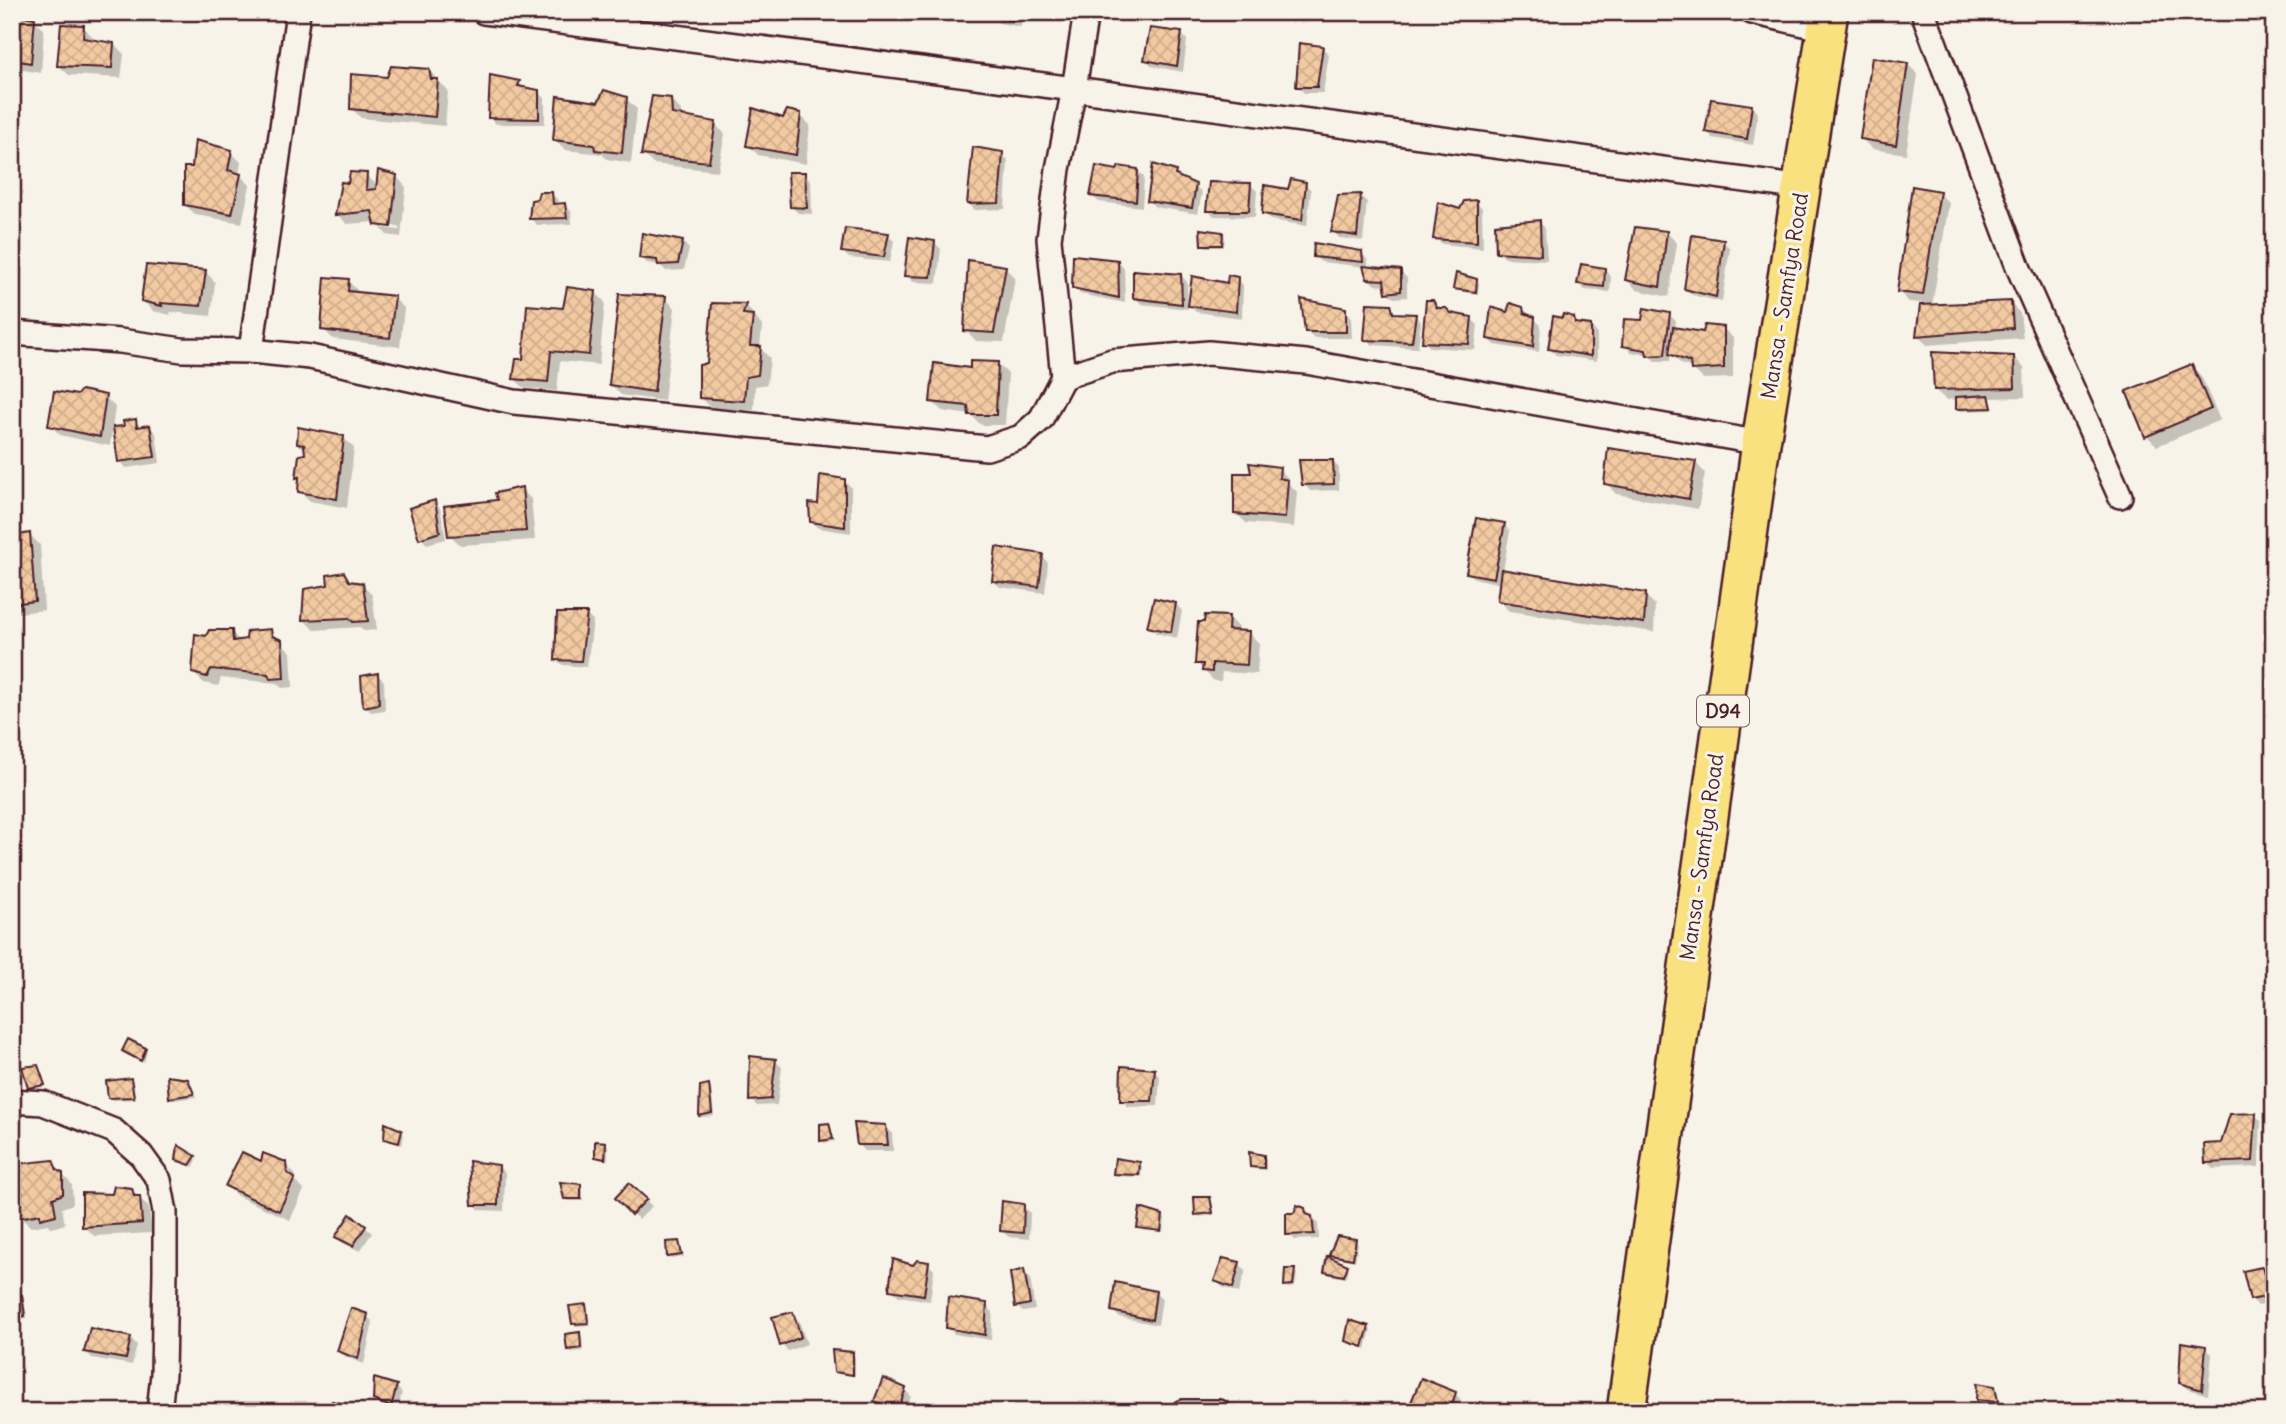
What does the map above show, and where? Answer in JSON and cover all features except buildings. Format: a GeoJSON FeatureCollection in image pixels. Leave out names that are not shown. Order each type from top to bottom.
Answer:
{"type":"FeatureCollection","features":[{"type":"Feature","properties":{"kind":"main road","name":"Mansa - Samfya Road"},"geometry":{"type":"LineString","coordinates":[[1626,1412],[1761,443],[1828,20]]}},
{"type":"Feature","properties":{"kind":"street"},"geometry":{"type":"LineString","coordinates":[[251,351],[298,12]]}},
{"type":"Feature","properties":{"kind":"street"},"geometry":{"type":"LineString","coordinates":[[484,12],[1802,188]]}},
{"type":"Feature","properties":{"kind":"street"},"geometry":{"type":"LineString","coordinates":[[12,333],[120,341],[182,350],[251,351],[310,356],[513,402],[987,448],[1021,437],[1041,419],[1063,377],[1049,239],[1058,169],[1086,12]]}},
{"type":"Feature","properties":{"kind":"street"},"geometry":{"type":"LineString","coordinates":[[1752,12],[1828,20]]}},
{"type":"Feature","properties":{"kind":"street"},"geometry":{"type":"LineString","coordinates":[[1923,12],[2018,269],[2120,496]]}},
{"type":"Feature","properties":{"kind":"street"},"geometry":{"type":"LineString","coordinates":[[1063,377],[1112,361],[1223,354],[1306,362],[1761,443]]}},
{"type":"Feature","properties":{"kind":"street"},"geometry":{"type":"LineString","coordinates":[[12,1101],[43,1103],[114,1131],[141,1154],[159,1180],[165,1212],[163,1374],[159,1412]]}},
{"type":"Feature","properties":{"kind":"street"},"geometry":{"type":"LineString","coordinates":[[1183,1412],[1219,1412]]}}]}
